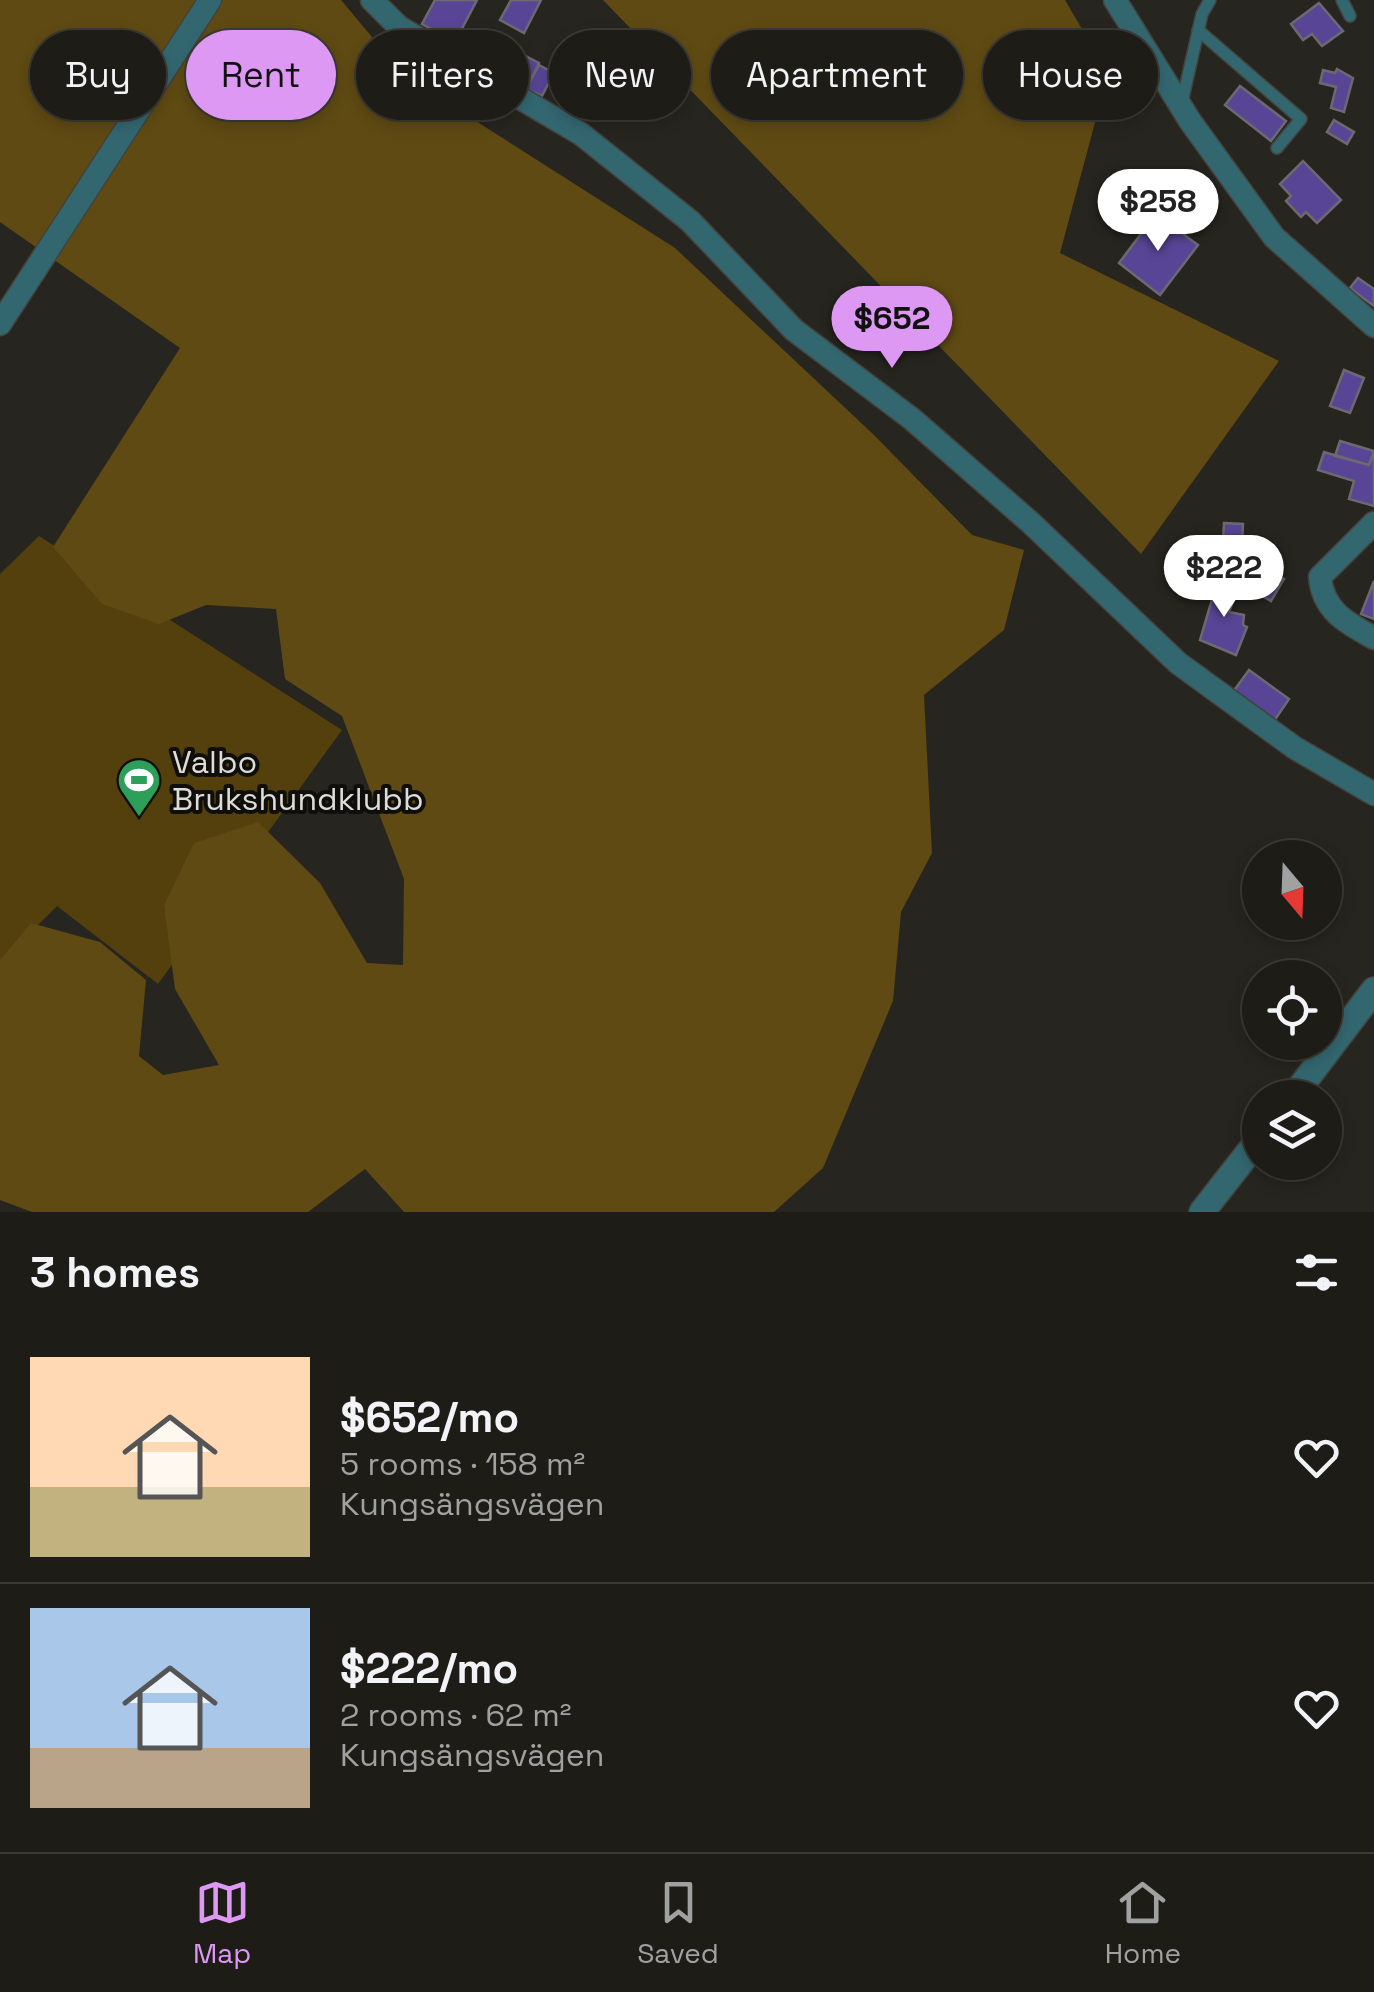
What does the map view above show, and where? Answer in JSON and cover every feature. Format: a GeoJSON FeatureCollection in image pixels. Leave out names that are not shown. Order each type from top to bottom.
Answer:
{"type":"FeatureCollection","features":[{"type":"Feature","properties":{"kind":"street"},"geometry":{"type":"LineString","coordinates":[[0,324],[210,0]]}},
{"type":"Feature","properties":{"kind":"street"},"geometry":{"type":"LineString","coordinates":[[372,0],[400,27],[581,134],[690,221],[794,330],[927,432],[1031,522],[1178,664],[1294,748],[1374,794]]}},
{"type":"Feature","properties":{"kind":"street"},"geometry":{"type":"LineString","coordinates":[[1114,0],[1274,237],[1374,326]]}},
{"type":"Feature","properties":{"kind":"street"},"geometry":{"type":"LineString","coordinates":[[1374,523],[1320,577],[1324,596],[1338,618],[1374,638]]}},
{"type":"Feature","properties":{"kind":"street"},"geometry":{"type":"LineString","coordinates":[[1306,1080],[1374,990]]}},
{"type":"Feature","properties":{"kind":"street"},"geometry":{"type":"LineString","coordinates":[[1202,1212],[1242,1161]]}},
{"type":"Feature","properties":{"kind":"lane"},"geometry":{"type":"LineString","coordinates":[[1182,106],[1198,30],[1210,0]]}},
{"type":"Feature","properties":{"kind":"lane"},"geometry":{"type":"LineString","coordinates":[[1342,0],[1350,16]]}},
{"type":"Feature","properties":{"kind":"lane"},"geometry":{"type":"LineString","coordinates":[[1198,30],[1301,119],[1277,148]]}},
{"type":"Feature","properties":{"kind":"shaded area"},"geometry":{"type":"Polygon","coordinates":[[[0,0],[341,0],[366,30],[356,30],[356,120],[474,120],[675,248],[874,435],[972,535],[1024,550],[1004,630],[924,695],[932,853],[901,912],[893,1001],[823,1168],[774,1212],[404,1212],[365,1169],[308,1212],[32,1212],[0,1200],[0,960],[31,923],[100,942],[146,980],[139,1056],[163,1075],[219,1065],[175,989],[164,905],[194,843],[258,822],[320,883],[367,963],[403,965],[404,879],[342,716],[285,679],[276,609],[206,605],[159,624],[102,604],[53,547],[180,348],[0,222],[0,0]]]}},
{"type":"Feature","properties":{"kind":"shaded area"},"geometry":{"type":"Polygon","coordinates":[[[603,0],[1065,0],[1082,30],[983,30],[983,120],[1096,120],[1060,253],[1279,361],[1141,554],[720,120],[963,120],[963,30],[711,30],[711,111],[691,91],[691,30],[632,30],[603,0]]]}},
{"type":"Feature","properties":{"kind":"shaded area","name":"Valbo Brukshundklubb"},"geometry":{"type":"Polygon","coordinates":[[[39,536],[342,730],[158,984],[57,906],[0,963],[0,574],[39,536]]]}},
{"type":"Feature","properties":{"kind":"building"},"geometry":{"type":"Polygon","coordinates":[[[435,0],[477,0],[461,30],[433,30],[422,24],[435,0]]]}},
{"type":"Feature","properties":{"kind":"building"},"geometry":{"type":"Polygon","coordinates":[[[511,0],[541,0],[526,30],[500,20],[511,0]]]}},
{"type":"Feature","properties":{"kind":"building"},"geometry":{"type":"Polygon","coordinates":[[[1319,3],[1343,31],[1322,46],[1312,34],[1303,40],[1291,24],[1319,3]]]}},
{"type":"Feature","properties":{"kind":"building"},"geometry":{"type":"Polygon","coordinates":[[[529,58],[539,63],[529,84],[529,58]]]}},
{"type":"Feature","properties":{"kind":"building"},"geometry":{"type":"Polygon","coordinates":[[[539,65],[549,70],[549,83],[542,96],[529,90],[539,65]]]}},
{"type":"Feature","properties":{"kind":"building"},"geometry":{"type":"Polygon","coordinates":[[[1337,69],[1353,78],[1344,112],[1331,108],[1336,87],[1320,83],[1323,70],[1335,73],[1337,69]]]}},
{"type":"Feature","properties":{"kind":"building"},"geometry":{"type":"Polygon","coordinates":[[[1240,86],[1286,121],[1271,141],[1225,105],[1240,86]]]}},
{"type":"Feature","properties":{"kind":"building"},"geometry":{"type":"Polygon","coordinates":[[[1334,120],[1354,132],[1347,144],[1327,132],[1334,120]]]}},
{"type":"Feature","properties":{"kind":"building"},"geometry":{"type":"Polygon","coordinates":[[[1303,161],[1341,200],[1317,223],[1306,212],[1301,217],[1286,201],[1291,196],[1280,184],[1303,161]]]}},
{"type":"Feature","properties":{"kind":"building"},"geometry":{"type":"Polygon","coordinates":[[[1156,214],[1198,245],[1160,295],[1119,263],[1156,214]]]}},
{"type":"Feature","properties":{"kind":"building"},"geometry":{"type":"Polygon","coordinates":[[[1358,278],[1374,289],[1374,306],[1350,288],[1358,278]]]}},
{"type":"Feature","properties":{"kind":"building"},"geometry":{"type":"Polygon","coordinates":[[[1344,370],[1364,378],[1350,413],[1330,406],[1344,370]]]}},
{"type":"Feature","properties":{"kind":"building"},"geometry":{"type":"Polygon","coordinates":[[[1340,441],[1374,451],[1369,465],[1335,456],[1340,441]]]}},
{"type":"Feature","properties":{"kind":"building"},"geometry":{"type":"Polygon","coordinates":[[[1374,451],[1374,506],[1349,499],[1354,481],[1318,470],[1324,452],[1369,465],[1374,451]]]}},
{"type":"Feature","properties":{"kind":"building"},"geometry":{"type":"Polygon","coordinates":[[[1224,523],[1243,524],[1242,542],[1223,541],[1224,523]]]}},
{"type":"Feature","properties":{"kind":"building"},"geometry":{"type":"Polygon","coordinates":[[[1251,560],[1284,579],[1271,601],[1238,582],[1251,560]]]}},
{"type":"Feature","properties":{"kind":"building"},"geometry":{"type":"Polygon","coordinates":[[[1218,579],[1239,587],[1229,612],[1244,615],[1243,625],[1247,627],[1236,655],[1200,640],[1218,579]]]}},
{"type":"Feature","properties":{"kind":"building"},"geometry":{"type":"Polygon","coordinates":[[[1374,581],[1374,619],[1361,614],[1374,581]]]}},
{"type":"Feature","properties":{"kind":"building"},"geometry":{"type":"Polygon","coordinates":[[[1249,670],[1289,699],[1274,721],[1233,692],[1249,670]]]}},
{"type":"Feature","properties":{"kind":"place","name":"Valbo Brukshundklubb"},"geometry":{"type":"Point","coordinates":[139,818]}}]}
